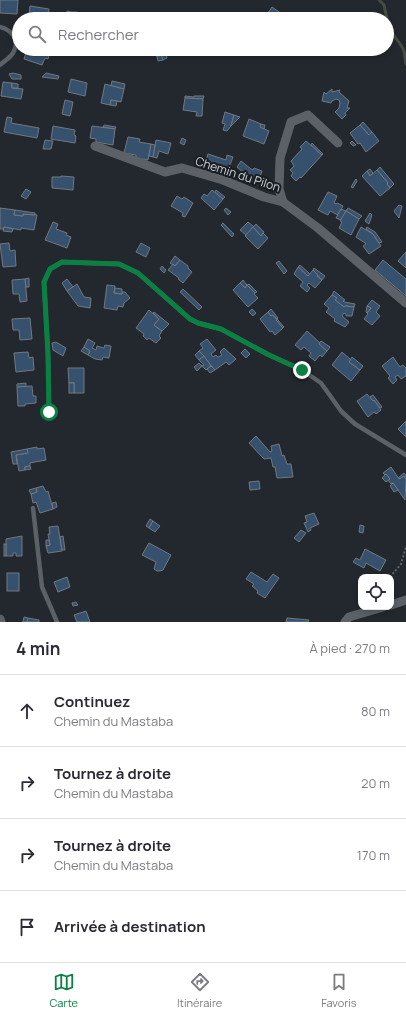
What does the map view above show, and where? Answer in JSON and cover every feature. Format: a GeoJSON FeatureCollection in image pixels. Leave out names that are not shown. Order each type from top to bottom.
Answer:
{"type":"FeatureCollection","features":[{"type":"Feature","properties":{"kind":"street","name":"Chemin du Pilon"},"geometry":{"type":"LineString","coordinates":[[283,202],[278,189],[280,158],[291,122],[308,115],[338,143]]}},
{"type":"Feature","properties":{"kind":"street","name":"Chemin du Pilon"},"geometry":{"type":"LineString","coordinates":[[95,146],[165,172],[182,168],[223,180],[264,197],[283,202],[318,228],[406,303]]}},
{"type":"Feature","properties":{"kind":"street"},"geometry":{"type":"LineString","coordinates":[[394,604],[406,600]]}},
{"type":"Feature","properties":{"kind":"street"},"geometry":{"type":"LineString","coordinates":[[347,619],[374,610]]}},
{"type":"Feature","properties":{"kind":"lane"},"geometry":{"type":"LineString","coordinates":[[0,27],[11,32],[12,34]]}},
{"type":"Feature","properties":{"kind":"lane"},"geometry":{"type":"LineString","coordinates":[[0,65],[12,53]]}},
{"type":"Feature","properties":{"kind":"lane"},"geometry":{"type":"LineString","coordinates":[[49,412],[48,354],[44,282],[50,269],[62,262],[119,264],[138,273],[190,319],[198,323],[221,329],[267,354],[302,370],[321,383],[341,411],[355,424],[406,455]]}},
{"type":"Feature","properties":{"kind":"lane"},"geometry":{"type":"LineString","coordinates":[[33,508],[42,587],[57,622]]}},
{"type":"Feature","properties":{"kind":"path"},"geometry":{"type":"LineString","coordinates":[[393,574],[401,564],[406,547]]}},
{"type":"Feature","properties":{"kind":"building"},"geometry":{"type":"Polygon","coordinates":[[[0,0],[18,0],[17,12],[12,12],[12,14],[0,13],[0,0]]]}},
{"type":"Feature","properties":{"kind":"building"},"geometry":{"type":"Polygon","coordinates":[[[30,6],[49,9],[49,12],[29,12],[30,6]]]}},
{"type":"Feature","properties":{"kind":"building"},"geometry":{"type":"Polygon","coordinates":[[[272,7],[279,12],[269,12],[272,7]]]}},
{"type":"Feature","properties":{"kind":"building"},"geometry":{"type":"Polygon","coordinates":[[[25,56],[49,56],[48,59],[45,58],[42,65],[24,59],[25,56]]]}},
{"type":"Feature","properties":{"kind":"building"},"geometry":{"type":"Polygon","coordinates":[[[161,56],[166,56],[167,58],[163,60],[161,56]]]}},
{"type":"Feature","properties":{"kind":"building"},"geometry":{"type":"Polygon","coordinates":[[[161,56],[163,60],[158,61],[157,57],[161,56]]]}},
{"type":"Feature","properties":{"kind":"building"},"geometry":{"type":"Polygon","coordinates":[[[13,73],[21,75],[21,79],[12,79],[9,74],[13,73]]]}},
{"type":"Feature","properties":{"kind":"building"},"geometry":{"type":"Polygon","coordinates":[[[46,73],[59,76],[58,79],[42,77],[46,73]]]}},
{"type":"Feature","properties":{"kind":"building"},"geometry":{"type":"Polygon","coordinates":[[[71,79],[87,83],[85,96],[68,92],[71,79]]]}},
{"type":"Feature","properties":{"kind":"building"},"geometry":{"type":"Polygon","coordinates":[[[112,81],[125,84],[124,89],[111,86],[112,81]]]}},
{"type":"Feature","properties":{"kind":"building"},"geometry":{"type":"Polygon","coordinates":[[[3,82],[12,83],[12,88],[23,89],[21,99],[1,96],[3,82]]]}},
{"type":"Feature","properties":{"kind":"building"},"geometry":{"type":"Polygon","coordinates":[[[12,83],[18,84],[18,88],[12,88],[12,83]]]}},
{"type":"Feature","properties":{"kind":"building"},"geometry":{"type":"Polygon","coordinates":[[[105,84],[124,89],[121,102],[111,100],[110,105],[101,103],[105,84]]]}},
{"type":"Feature","properties":{"kind":"building"},"geometry":{"type":"Polygon","coordinates":[[[332,89],[332,92],[340,90],[339,92],[349,101],[347,108],[350,108],[342,119],[335,112],[339,108],[339,100],[336,99],[331,103],[322,101],[324,92],[326,94],[332,89]]]}},
{"type":"Feature","properties":{"kind":"building"},"geometry":{"type":"Polygon","coordinates":[[[185,96],[204,96],[203,99],[185,98],[185,96]]]}},
{"type":"Feature","properties":{"kind":"building"},"geometry":{"type":"Polygon","coordinates":[[[185,98],[203,99],[202,116],[196,116],[197,112],[183,110],[185,98]]]}},
{"type":"Feature","properties":{"kind":"building"},"geometry":{"type":"Polygon","coordinates":[[[65,100],[73,102],[70,116],[62,114],[65,100]]]}},
{"type":"Feature","properties":{"kind":"building"},"geometry":{"type":"Polygon","coordinates":[[[111,100],[117,101],[116,106],[110,105],[111,100]]]}},
{"type":"Feature","properties":{"kind":"building"},"geometry":{"type":"Polygon","coordinates":[[[225,112],[234,115],[231,126],[227,131],[223,130],[225,124],[222,123],[225,112]]]}},
{"type":"Feature","properties":{"kind":"building"},"geometry":{"type":"Polygon","coordinates":[[[234,115],[240,117],[231,126],[231,125],[234,115]]]}},
{"type":"Feature","properties":{"kind":"building"},"geometry":{"type":"Polygon","coordinates":[[[7,117],[12,118],[11,123],[39,128],[37,138],[4,132],[7,117]]]}},
{"type":"Feature","properties":{"kind":"building"},"geometry":{"type":"Polygon","coordinates":[[[249,119],[261,124],[260,127],[269,131],[264,144],[243,136],[249,119]]]}},
{"type":"Feature","properties":{"kind":"building"},"geometry":{"type":"Polygon","coordinates":[[[363,122],[372,132],[369,135],[360,125],[363,122]]]}},
{"type":"Feature","properties":{"kind":"building"},"geometry":{"type":"Polygon","coordinates":[[[261,124],[265,125],[264,129],[260,127],[261,124]]]}},
{"type":"Feature","properties":{"kind":"building"},"geometry":{"type":"Polygon","coordinates":[[[104,125],[116,127],[115,129],[103,127],[104,125]]]}},
{"type":"Feature","properties":{"kind":"building"},"geometry":{"type":"Polygon","coordinates":[[[360,125],[369,135],[372,132],[379,141],[366,152],[360,143],[358,144],[350,133],[360,125]]]}},
{"type":"Feature","properties":{"kind":"building"},"geometry":{"type":"Polygon","coordinates":[[[53,126],[75,130],[75,143],[51,139],[53,126]]]}},
{"type":"Feature","properties":{"kind":"building"},"geometry":{"type":"Polygon","coordinates":[[[92,126],[115,129],[113,145],[96,142],[96,139],[90,138],[92,126]]]}},
{"type":"Feature","properties":{"kind":"building"},"geometry":{"type":"Polygon","coordinates":[[[128,137],[140,139],[139,142],[151,144],[148,160],[136,158],[136,155],[124,153],[128,137]]]}},
{"type":"Feature","properties":{"kind":"building"},"geometry":{"type":"Polygon","coordinates":[[[182,138],[186,140],[184,145],[180,143],[182,138]]]}},
{"type":"Feature","properties":{"kind":"building"},"geometry":{"type":"Polygon","coordinates":[[[45,140],[53,141],[51,149],[43,149],[45,140]]]}},
{"type":"Feature","properties":{"kind":"building"},"geometry":{"type":"Polygon","coordinates":[[[156,140],[171,143],[168,154],[159,151],[157,158],[153,157],[156,140]]]}},
{"type":"Feature","properties":{"kind":"building"},"geometry":{"type":"Polygon","coordinates":[[[306,141],[322,155],[301,178],[300,177],[296,181],[291,176],[293,173],[290,170],[294,166],[291,161],[302,149],[300,147],[306,141]]]}},
{"type":"Feature","properties":{"kind":"building"},"geometry":{"type":"Polygon","coordinates":[[[352,141],[356,145],[353,146],[350,143],[352,141]]]}},
{"type":"Feature","properties":{"kind":"building"},"geometry":{"type":"Polygon","coordinates":[[[312,143],[323,154],[322,155],[311,145],[312,143]]]}},
{"type":"Feature","properties":{"kind":"building"},"geometry":{"type":"Polygon","coordinates":[[[151,144],[155,145],[153,157],[149,156],[151,144]]]}},
{"type":"Feature","properties":{"kind":"building"},"geometry":{"type":"Polygon","coordinates":[[[208,154],[226,160],[227,155],[233,157],[228,170],[223,168],[221,172],[204,166],[208,154]]]}},
{"type":"Feature","properties":{"kind":"building"},"geometry":{"type":"Polygon","coordinates":[[[241,161],[253,170],[254,168],[262,171],[258,183],[243,180],[245,174],[237,167],[241,161]]]}},
{"type":"Feature","properties":{"kind":"building"},"geometry":{"type":"Polygon","coordinates":[[[380,167],[394,184],[390,188],[387,184],[388,183],[377,170],[380,167]]]}},
{"type":"Feature","properties":{"kind":"building"},"geometry":{"type":"Polygon","coordinates":[[[370,169],[373,173],[370,176],[367,171],[370,169]]]}},
{"type":"Feature","properties":{"kind":"building"},"geometry":{"type":"Polygon","coordinates":[[[377,170],[388,183],[387,184],[390,188],[380,196],[362,176],[367,171],[370,176],[377,170]]]}},
{"type":"Feature","properties":{"kind":"building"},"geometry":{"type":"Polygon","coordinates":[[[52,177],[74,177],[73,190],[52,188],[52,177]]]}},
{"type":"Feature","properties":{"kind":"building"},"geometry":{"type":"Polygon","coordinates":[[[356,179],[357,181],[353,188],[351,187],[356,179]]]}},
{"type":"Feature","properties":{"kind":"building"},"geometry":{"type":"Polygon","coordinates":[[[26,189],[31,192],[26,199],[21,196],[26,189]]]}},
{"type":"Feature","properties":{"kind":"building"},"geometry":{"type":"Polygon","coordinates":[[[212,190],[223,199],[214,210],[201,198],[204,194],[207,196],[212,190]]]}},
{"type":"Feature","properties":{"kind":"building"},"geometry":{"type":"Polygon","coordinates":[[[216,190],[225,197],[223,199],[215,192],[216,190]]]}},
{"type":"Feature","properties":{"kind":"building"},"geometry":{"type":"Polygon","coordinates":[[[328,192],[337,196],[334,203],[343,206],[338,215],[330,211],[328,215],[318,210],[328,192]]]}},
{"type":"Feature","properties":{"kind":"building"},"geometry":{"type":"Polygon","coordinates":[[[177,196],[182,199],[184,197],[193,203],[185,217],[182,216],[183,213],[171,206],[177,196]]]}},
{"type":"Feature","properties":{"kind":"building"},"geometry":{"type":"Polygon","coordinates":[[[399,205],[402,206],[399,218],[394,211],[399,205]]]}},
{"type":"Feature","properties":{"kind":"building"},"geometry":{"type":"Polygon","coordinates":[[[0,208],[15,210],[14,215],[37,215],[34,230],[21,228],[21,230],[4,227],[4,229],[0,229],[0,208]]]}},
{"type":"Feature","properties":{"kind":"building"},"geometry":{"type":"Polygon","coordinates":[[[226,208],[231,212],[228,215],[224,210],[226,208]]]}},
{"type":"Feature","properties":{"kind":"building"},"geometry":{"type":"Polygon","coordinates":[[[348,208],[362,216],[359,219],[346,211],[348,208]]]}},
{"type":"Feature","properties":{"kind":"building"},"geometry":{"type":"Polygon","coordinates":[[[341,209],[346,211],[341,220],[336,218],[341,209]]]}},
{"type":"Feature","properties":{"kind":"building"},"geometry":{"type":"Polygon","coordinates":[[[15,210],[35,213],[35,215],[14,215],[15,210]]]}},
{"type":"Feature","properties":{"kind":"building"},"geometry":{"type":"Polygon","coordinates":[[[346,211],[359,219],[351,235],[339,228],[342,222],[340,221],[346,211]]]}},
{"type":"Feature","properties":{"kind":"building"},"geometry":{"type":"Polygon","coordinates":[[[370,213],[372,215],[369,224],[365,221],[370,213]]]}},
{"type":"Feature","properties":{"kind":"building"},"geometry":{"type":"Polygon","coordinates":[[[53,222],[58,224],[56,229],[67,233],[66,235],[71,237],[67,248],[45,240],[53,222]]]}},
{"type":"Feature","properties":{"kind":"building"},"geometry":{"type":"Polygon","coordinates":[[[248,222],[254,227],[246,235],[240,230],[248,222]]]}},
{"type":"Feature","properties":{"kind":"building"},"geometry":{"type":"Polygon","coordinates":[[[223,223],[234,234],[232,237],[221,225],[223,223]]]}},
{"type":"Feature","properties":{"kind":"building"},"geometry":{"type":"Polygon","coordinates":[[[256,224],[264,232],[261,236],[253,227],[256,224]]]}},
{"type":"Feature","properties":{"kind":"building"},"geometry":{"type":"Polygon","coordinates":[[[4,227],[13,229],[12,232],[3,231],[4,227]]]}},
{"type":"Feature","properties":{"kind":"building"},"geometry":{"type":"Polygon","coordinates":[[[253,227],[261,236],[263,233],[268,238],[258,249],[245,236],[253,227]]]}},
{"type":"Feature","properties":{"kind":"building"},"geometry":{"type":"Polygon","coordinates":[[[361,227],[373,234],[381,246],[369,254],[363,246],[366,244],[356,237],[361,227]]]}},
{"type":"Feature","properties":{"kind":"building"},"geometry":{"type":"Polygon","coordinates":[[[367,227],[375,232],[382,242],[379,243],[373,234],[366,229],[367,227]]]}},
{"type":"Feature","properties":{"kind":"building"},"geometry":{"type":"Polygon","coordinates":[[[9,243],[10,251],[15,250],[16,266],[3,267],[0,244],[9,243]]]}},
{"type":"Feature","properties":{"kind":"building"},"geometry":{"type":"Polygon","coordinates":[[[141,243],[150,248],[146,257],[136,252],[141,243]]]}},
{"type":"Feature","properties":{"kind":"building"},"geometry":{"type":"Polygon","coordinates":[[[406,252],[406,268],[398,261],[406,252]]]}},
{"type":"Feature","properties":{"kind":"building"},"geometry":{"type":"Polygon","coordinates":[[[175,256],[180,260],[175,266],[170,263],[175,256]]]}},
{"type":"Feature","properties":{"kind":"building"},"geometry":{"type":"Polygon","coordinates":[[[180,260],[188,266],[192,272],[183,283],[168,270],[173,264],[175,266],[180,260]]]}},
{"type":"Feature","properties":{"kind":"building"},"geometry":{"type":"Polygon","coordinates":[[[383,260],[406,279],[406,296],[375,270],[383,260]]]}},
{"type":"Feature","properties":{"kind":"building"},"geometry":{"type":"Polygon","coordinates":[[[279,261],[287,271],[284,274],[276,263],[279,261]]]}},
{"type":"Feature","properties":{"kind":"building"},"geometry":{"type":"Polygon","coordinates":[[[300,265],[310,274],[308,276],[298,267],[300,265]]]}},
{"type":"Feature","properties":{"kind":"building"},"geometry":{"type":"Polygon","coordinates":[[[162,266],[166,270],[164,273],[160,269],[162,266]]]}},
{"type":"Feature","properties":{"kind":"building"},"geometry":{"type":"Polygon","coordinates":[[[298,267],[308,276],[313,270],[322,280],[315,288],[309,283],[307,285],[310,288],[307,292],[300,286],[303,282],[294,274],[298,267]]]}},
{"type":"Feature","properties":{"kind":"building"},"geometry":{"type":"Polygon","coordinates":[[[314,268],[325,276],[322,280],[313,270],[314,268]]]}},
{"type":"Feature","properties":{"kind":"building"},"geometry":{"type":"Polygon","coordinates":[[[29,278],[29,287],[26,287],[25,279],[29,278]]]}},
{"type":"Feature","properties":{"kind":"building"},"geometry":{"type":"Polygon","coordinates":[[[25,279],[27,301],[20,302],[19,294],[13,294],[12,280],[25,279]]]}},
{"type":"Feature","properties":{"kind":"building"},"geometry":{"type":"Polygon","coordinates":[[[67,279],[73,287],[67,291],[62,283],[67,279]]]}},
{"type":"Feature","properties":{"kind":"building"},"geometry":{"type":"Polygon","coordinates":[[[243,280],[247,285],[245,288],[240,283],[243,280]]]}},
{"type":"Feature","properties":{"kind":"building"},"geometry":{"type":"Polygon","coordinates":[[[240,283],[245,288],[247,285],[258,298],[248,307],[233,290],[240,283]]]}},
{"type":"Feature","properties":{"kind":"building"},"geometry":{"type":"Polygon","coordinates":[[[77,284],[84,297],[91,298],[90,308],[78,306],[67,291],[77,284]]]}},
{"type":"Feature","properties":{"kind":"building"},"geometry":{"type":"Polygon","coordinates":[[[249,284],[257,292],[255,293],[247,285],[249,284]]]}},
{"type":"Feature","properties":{"kind":"building"},"geometry":{"type":"Polygon","coordinates":[[[107,285],[115,286],[114,293],[122,294],[122,292],[125,292],[130,298],[124,303],[123,307],[118,306],[117,310],[104,308],[107,285]]]}},
{"type":"Feature","properties":{"kind":"building"},"geometry":{"type":"Polygon","coordinates":[[[115,288],[122,289],[122,294],[114,293],[115,288]]]}},
{"type":"Feature","properties":{"kind":"building"},"geometry":{"type":"Polygon","coordinates":[[[183,289],[202,307],[199,310],[180,292],[183,289]]]}},
{"type":"Feature","properties":{"kind":"building"},"geometry":{"type":"Polygon","coordinates":[[[334,291],[345,300],[343,301],[344,302],[355,304],[354,307],[344,307],[335,300],[337,298],[332,295],[334,291]]]}},
{"type":"Feature","properties":{"kind":"building"},"geometry":{"type":"Polygon","coordinates":[[[332,295],[337,298],[335,300],[344,307],[354,307],[352,316],[346,316],[344,313],[342,316],[349,322],[345,327],[334,321],[335,319],[326,312],[329,308],[324,304],[332,295]]]}},
{"type":"Feature","properties":{"kind":"building"},"geometry":{"type":"Polygon","coordinates":[[[372,300],[380,306],[376,312],[380,316],[372,325],[364,319],[371,308],[367,306],[372,300]]]}},
{"type":"Feature","properties":{"kind":"building"},"geometry":{"type":"Polygon","coordinates":[[[367,306],[371,308],[367,313],[366,312],[367,306]]]}},
{"type":"Feature","properties":{"kind":"building"},"geometry":{"type":"Polygon","coordinates":[[[252,309],[256,313],[253,316],[249,312],[252,309]]]}},
{"type":"Feature","properties":{"kind":"building"},"geometry":{"type":"Polygon","coordinates":[[[271,309],[278,318],[277,319],[273,315],[271,316],[268,312],[271,309]]]}},
{"type":"Feature","properties":{"kind":"building"},"geometry":{"type":"Polygon","coordinates":[[[149,310],[159,319],[154,325],[162,331],[159,336],[161,338],[156,343],[149,338],[147,340],[143,336],[144,334],[136,328],[149,310]]]}},
{"type":"Feature","properties":{"kind":"building"},"geometry":{"type":"Polygon","coordinates":[[[154,312],[169,324],[162,331],[154,325],[159,319],[153,313],[154,312]]]}},
{"type":"Feature","properties":{"kind":"building"},"geometry":{"type":"Polygon","coordinates":[[[268,312],[271,316],[273,315],[283,328],[275,335],[272,331],[270,332],[260,319],[268,312]]]}},
{"type":"Feature","properties":{"kind":"building"},"geometry":{"type":"Polygon","coordinates":[[[30,318],[32,339],[20,340],[19,330],[13,330],[12,319],[30,318]]]}},
{"type":"Feature","properties":{"kind":"building"},"geometry":{"type":"Polygon","coordinates":[[[277,319],[284,327],[283,328],[276,320],[277,319]]]}},
{"type":"Feature","properties":{"kind":"building"},"geometry":{"type":"Polygon","coordinates":[[[307,331],[327,351],[322,357],[320,355],[315,361],[309,356],[311,353],[304,347],[301,350],[295,345],[307,331]]]}},
{"type":"Feature","properties":{"kind":"building"},"geometry":{"type":"Polygon","coordinates":[[[88,339],[95,343],[92,348],[96,350],[97,346],[104,348],[105,345],[111,346],[109,358],[103,357],[102,360],[95,359],[88,355],[90,351],[84,347],[88,339]]]}},
{"type":"Feature","properties":{"kind":"building"},"geometry":{"type":"Polygon","coordinates":[[[207,339],[216,350],[211,354],[213,357],[216,355],[218,357],[222,355],[220,352],[224,348],[236,359],[229,365],[226,362],[215,370],[199,351],[203,348],[200,344],[207,339]]]}},
{"type":"Feature","properties":{"kind":"building"},"geometry":{"type":"Polygon","coordinates":[[[321,341],[330,347],[327,351],[319,344],[321,341]]]}},
{"type":"Feature","properties":{"kind":"building"},"geometry":{"type":"Polygon","coordinates":[[[56,342],[66,348],[63,356],[53,350],[52,343],[56,342]]]}},
{"type":"Feature","properties":{"kind":"building"},"geometry":{"type":"Polygon","coordinates":[[[84,347],[90,351],[88,355],[81,351],[84,347]]]}},
{"type":"Feature","properties":{"kind":"building"},"geometry":{"type":"Polygon","coordinates":[[[245,349],[250,354],[246,358],[241,353],[245,349]]]}},
{"type":"Feature","properties":{"kind":"building"},"geometry":{"type":"Polygon","coordinates":[[[199,351],[204,356],[199,360],[195,355],[199,351]]]}},
{"type":"Feature","properties":{"kind":"building"},"geometry":{"type":"Polygon","coordinates":[[[28,352],[29,358],[33,357],[34,370],[16,372],[14,353],[28,352]]]}},
{"type":"Feature","properties":{"kind":"building"},"geometry":{"type":"Polygon","coordinates":[[[342,352],[351,360],[349,362],[360,370],[351,381],[332,365],[342,352]]]}},
{"type":"Feature","properties":{"kind":"building"},"geometry":{"type":"Polygon","coordinates":[[[204,356],[211,366],[206,370],[202,366],[204,365],[199,360],[204,356]]]}},
{"type":"Feature","properties":{"kind":"building"},"geometry":{"type":"Polygon","coordinates":[[[352,357],[363,366],[360,370],[349,362],[352,357]]]}},
{"type":"Feature","properties":{"kind":"building"},"geometry":{"type":"Polygon","coordinates":[[[393,357],[400,367],[403,365],[406,368],[406,376],[401,379],[398,375],[395,377],[397,380],[393,384],[388,378],[390,376],[382,366],[393,357]]]}},
{"type":"Feature","properties":{"kind":"building"},"geometry":{"type":"Polygon","coordinates":[[[199,363],[202,366],[197,371],[194,367],[199,363]]]}},
{"type":"Feature","properties":{"kind":"building"},"geometry":{"type":"Polygon","coordinates":[[[211,366],[215,370],[210,373],[207,369],[211,366]]]}},
{"type":"Feature","properties":{"kind":"building"},"geometry":{"type":"Polygon","coordinates":[[[68,368],[84,368],[84,393],[74,393],[74,383],[69,383],[68,368]]]}},
{"type":"Feature","properties":{"kind":"building"},"geometry":{"type":"Polygon","coordinates":[[[26,383],[26,387],[17,387],[17,384],[26,383]]]}},
{"type":"Feature","properties":{"kind":"building"},"geometry":{"type":"Polygon","coordinates":[[[69,383],[74,383],[74,393],[69,393],[69,383]]]}},
{"type":"Feature","properties":{"kind":"building"},"geometry":{"type":"Polygon","coordinates":[[[32,386],[33,396],[36,396],[36,403],[18,406],[17,387],[32,386]]]}},
{"type":"Feature","properties":{"kind":"building"},"geometry":{"type":"Polygon","coordinates":[[[367,394],[373,401],[374,400],[381,410],[376,414],[374,412],[368,417],[357,401],[367,394]]]}},
{"type":"Feature","properties":{"kind":"building"},"geometry":{"type":"Polygon","coordinates":[[[373,395],[382,407],[380,408],[370,397],[373,395]]]}},
{"type":"Feature","properties":{"kind":"building"},"geometry":{"type":"Polygon","coordinates":[[[406,421],[406,437],[398,429],[406,421]]]}},
{"type":"Feature","properties":{"kind":"building"},"geometry":{"type":"Polygon","coordinates":[[[256,436],[270,452],[272,451],[271,446],[279,444],[282,456],[284,455],[287,464],[291,464],[293,477],[277,478],[275,467],[273,467],[271,458],[264,459],[249,443],[256,436]]]}},
{"type":"Feature","properties":{"kind":"building"},"geometry":{"type":"Polygon","coordinates":[[[37,447],[37,449],[44,448],[46,460],[30,463],[30,466],[25,467],[25,470],[19,471],[16,455],[28,453],[27,449],[37,447]]]}},
{"type":"Feature","properties":{"kind":"building"},"geometry":{"type":"Polygon","coordinates":[[[27,449],[28,453],[16,455],[17,464],[13,464],[11,452],[27,449]]]}},
{"type":"Feature","properties":{"kind":"building"},"geometry":{"type":"Polygon","coordinates":[[[30,466],[31,469],[25,470],[25,467],[30,466]]]}},
{"type":"Feature","properties":{"kind":"building"},"geometry":{"type":"Polygon","coordinates":[[[391,467],[399,479],[404,476],[406,479],[405,500],[393,483],[391,484],[388,480],[390,479],[386,474],[385,475],[383,473],[391,467]]]}},
{"type":"Feature","properties":{"kind":"building"},"geometry":{"type":"Polygon","coordinates":[[[404,473],[406,475],[406,479],[404,476],[399,479],[398,478],[404,473]]]}},
{"type":"Feature","properties":{"kind":"building"},"geometry":{"type":"Polygon","coordinates":[[[386,474],[390,479],[386,482],[382,478],[386,474]]]}},
{"type":"Feature","properties":{"kind":"building"},"geometry":{"type":"Polygon","coordinates":[[[259,481],[260,489],[250,490],[249,482],[259,481]]]}},
{"type":"Feature","properties":{"kind":"building"},"geometry":{"type":"Polygon","coordinates":[[[393,483],[398,490],[394,492],[390,486],[393,483]]]}},
{"type":"Feature","properties":{"kind":"building"},"geometry":{"type":"Polygon","coordinates":[[[43,486],[46,492],[48,491],[53,509],[40,513],[36,502],[33,503],[31,494],[37,492],[36,488],[43,486]]]}},
{"type":"Feature","properties":{"kind":"building"},"geometry":{"type":"Polygon","coordinates":[[[36,488],[37,492],[31,494],[29,490],[36,488]]]}},
{"type":"Feature","properties":{"kind":"building"},"geometry":{"type":"Polygon","coordinates":[[[56,502],[57,507],[53,509],[52,503],[56,502]]]}},
{"type":"Feature","properties":{"kind":"building"},"geometry":{"type":"Polygon","coordinates":[[[314,513],[319,524],[310,528],[311,530],[308,532],[304,523],[307,522],[305,516],[314,513]]]}},
{"type":"Feature","properties":{"kind":"building"},"geometry":{"type":"Polygon","coordinates":[[[150,519],[153,521],[149,528],[146,526],[150,519]]]}},
{"type":"Feature","properties":{"kind":"building"},"geometry":{"type":"Polygon","coordinates":[[[153,521],[160,526],[155,532],[149,528],[153,521]]]}},
{"type":"Feature","properties":{"kind":"building"},"geometry":{"type":"Polygon","coordinates":[[[360,525],[364,526],[363,533],[359,532],[360,525]]]}},
{"type":"Feature","properties":{"kind":"building"},"geometry":{"type":"Polygon","coordinates":[[[58,526],[62,551],[48,553],[46,546],[50,545],[48,534],[50,534],[49,527],[58,526]]]}},
{"type":"Feature","properties":{"kind":"building"},"geometry":{"type":"Polygon","coordinates":[[[301,530],[306,533],[299,542],[294,538],[301,530]]]}},
{"type":"Feature","properties":{"kind":"building"},"geometry":{"type":"Polygon","coordinates":[[[22,536],[22,556],[16,556],[16,553],[13,553],[13,556],[6,556],[6,539],[22,536]]]}},
{"type":"Feature","properties":{"kind":"building"},"geometry":{"type":"Polygon","coordinates":[[[63,536],[65,550],[62,550],[60,537],[63,536]]]}},
{"type":"Feature","properties":{"kind":"building"},"geometry":{"type":"Polygon","coordinates":[[[46,540],[49,540],[50,545],[46,546],[46,540]]]}},
{"type":"Feature","properties":{"kind":"building"},"geometry":{"type":"Polygon","coordinates":[[[149,543],[171,555],[163,570],[157,571],[154,569],[156,562],[142,555],[149,543]]]}},
{"type":"Feature","properties":{"kind":"building"},"geometry":{"type":"Polygon","coordinates":[[[4,544],[6,544],[6,556],[4,556],[4,544]]]}},
{"type":"Feature","properties":{"kind":"building"},"geometry":{"type":"Polygon","coordinates":[[[365,549],[386,560],[380,571],[366,563],[364,568],[353,562],[356,558],[360,560],[365,549]]]}},
{"type":"Feature","properties":{"kind":"building"},"geometry":{"type":"Polygon","coordinates":[[[251,572],[267,582],[273,574],[279,578],[265,598],[257,593],[258,591],[252,586],[254,584],[246,579],[251,572]]]}},
{"type":"Feature","properties":{"kind":"building"},"geometry":{"type":"Polygon","coordinates":[[[7,573],[19,573],[19,591],[7,591],[7,573]]]}},
{"type":"Feature","properties":{"kind":"building"},"geometry":{"type":"Polygon","coordinates":[[[67,577],[70,587],[58,592],[54,582],[67,577]]]}},
{"type":"Feature","properties":{"kind":"building"},"geometry":{"type":"Polygon","coordinates":[[[76,602],[78,605],[73,606],[72,603],[76,602]]]}},
{"type":"Feature","properties":{"kind":"building"},"geometry":{"type":"Polygon","coordinates":[[[86,611],[90,622],[77,622],[74,615],[86,611]]]}},
{"type":"Feature","properties":{"kind":"building"},"geometry":{"type":"Polygon","coordinates":[[[24,617],[28,618],[27,622],[23,622],[24,617]]]}},
{"type":"Feature","properties":{"kind":"building"},"geometry":{"type":"Polygon","coordinates":[[[28,618],[39,620],[39,622],[27,622],[28,618]]]}},
{"type":"Feature","properties":{"kind":"building"},"geometry":{"type":"Polygon","coordinates":[[[287,618],[309,620],[308,622],[286,622],[287,618]]]}},
{"type":"Feature","properties":{"kind":"waterway"},"geometry":{"type":"LineString","coordinates":[[379,0],[384,5],[386,12]]}},
{"type":"Feature","properties":{"kind":"waterway"},"geometry":{"type":"LineString","coordinates":[[394,35],[404,51],[406,64]]}},
{"type":"Feature","properties":{"kind":"route"},"geometry":{"type":"LineString","coordinates":[[49,412],[48,354],[44,282],[50,269],[62,262],[119,264],[138,273],[190,319],[198,323],[221,329],[267,354],[302,370]]}}]}
